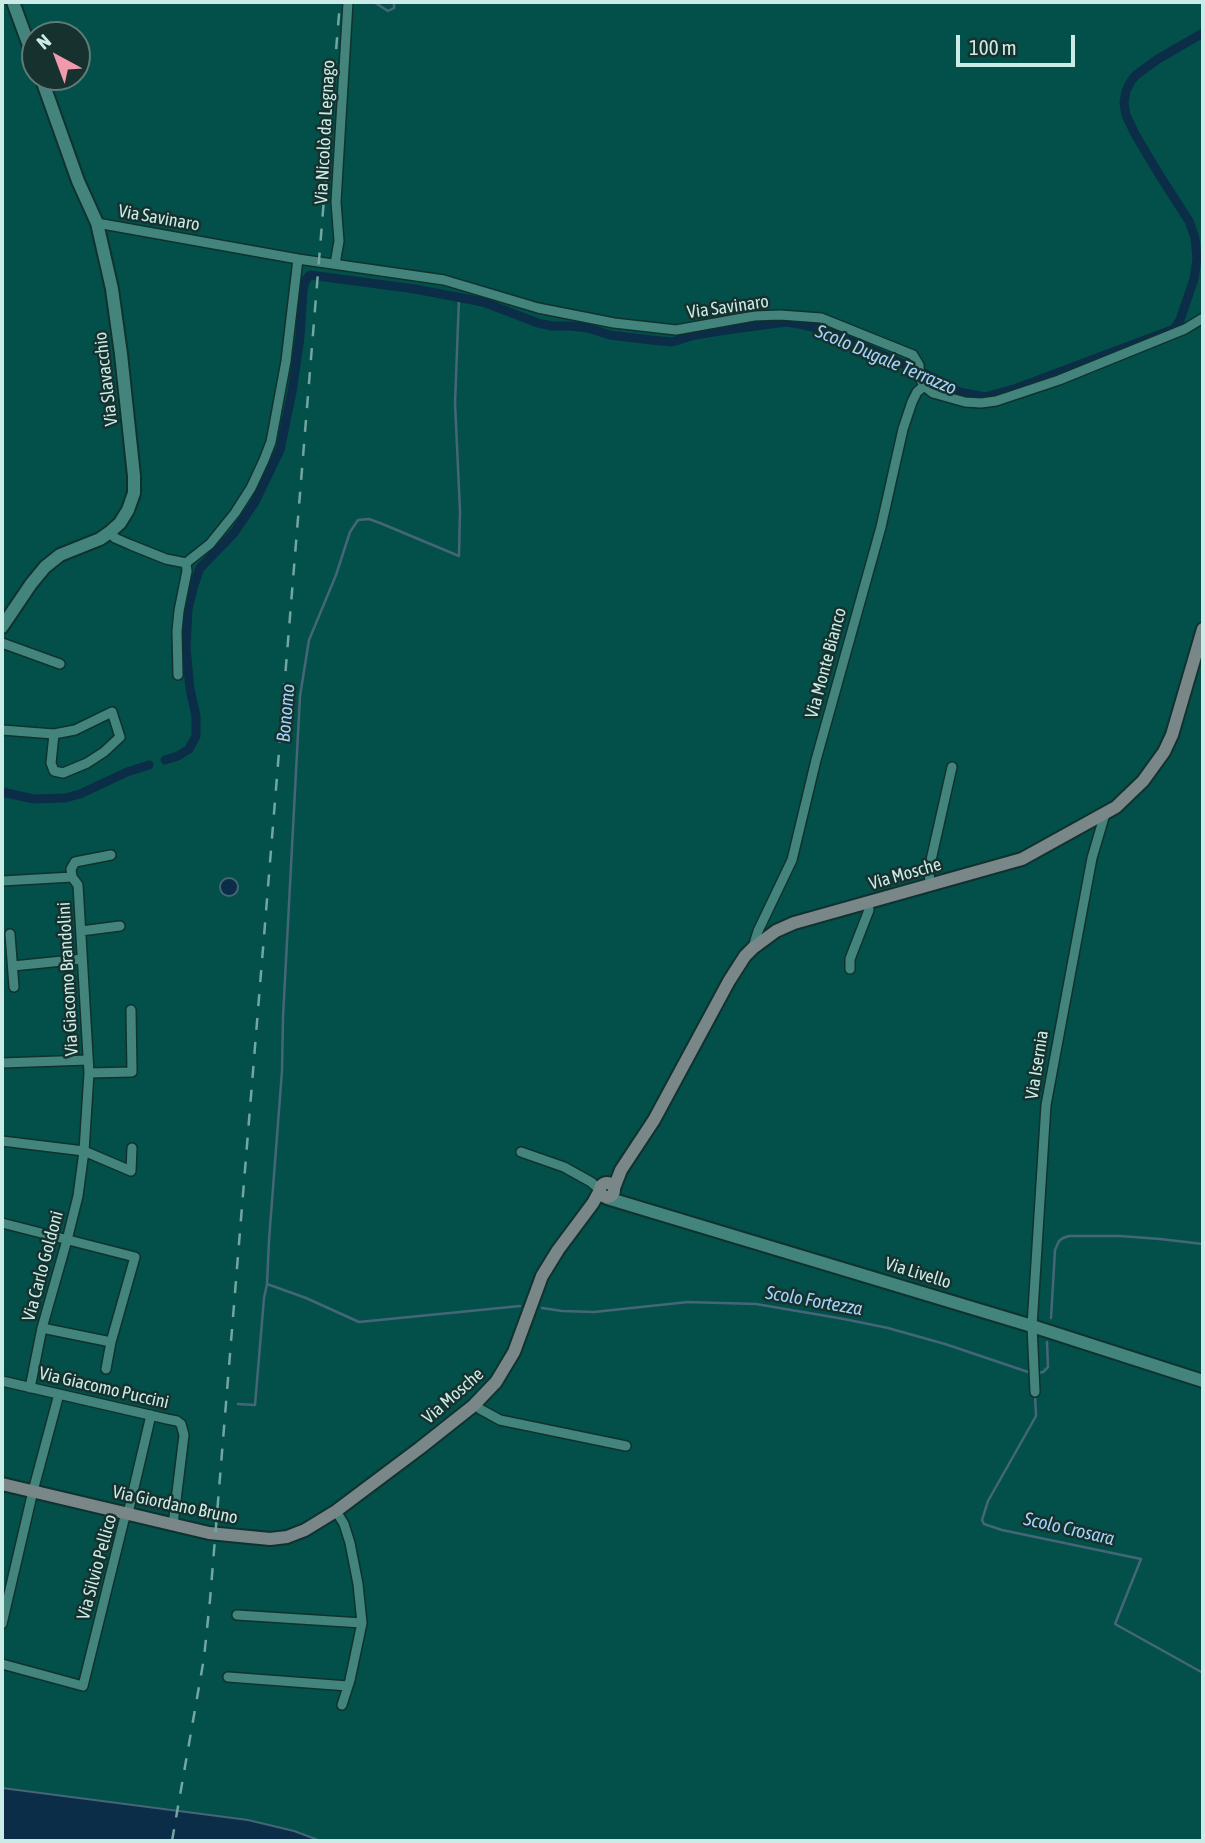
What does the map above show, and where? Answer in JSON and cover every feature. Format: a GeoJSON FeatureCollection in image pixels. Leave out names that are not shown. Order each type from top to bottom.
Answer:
{"type":"FeatureCollection","features":[{"type":"Feature","properties":{"kind":"main road","name":"Via Mosche"},"geometry":{"type":"LineString","coordinates":[[336,1511],[473,1406],[496,1382],[514,1352],[542,1276],[558,1250],[634,1152],[745,956],[776,931],[794,923],[1021,859],[1116,807],[1135,790],[1164,752],[1172,735],[1203,629]]}},
{"type":"Feature","properties":{"kind":"main road","name":"Via Giordano Bruno"},"geometry":{"type":"LineString","coordinates":[[2,1484],[209,1533],[270,1539],[305,1530],[336,1511]]}},
{"type":"Feature","properties":{"kind":"street"},"geometry":{"type":"LineString","coordinates":[[13,2],[21,24]]}},
{"type":"Feature","properties":{"kind":"street","name":"Via Nicolò da Legnago"},"geometry":{"type":"LineString","coordinates":[[335,264],[339,241],[336,202],[348,2]]}},
{"type":"Feature","properties":{"kind":"street","name":"Via Slavacchio"},"geometry":{"type":"LineString","coordinates":[[2,627],[45,567],[60,555],[100,539],[110,532],[128,510],[134,493],[112,289],[97,223],[78,181],[46,91]]}},
{"type":"Feature","properties":{"kind":"street","name":"Via Savinaro"},"geometry":{"type":"LineString","coordinates":[[97,223],[298,259],[444,280],[538,308],[614,323],[676,330],[754,316],[821,318],[908,352],[916,358],[924,386]]}},
{"type":"Feature","properties":{"kind":"street"},"geometry":{"type":"LineString","coordinates":[[110,532],[115,538],[131,545],[166,559],[186,563],[210,544],[236,513],[268,451],[286,361],[298,259]]}},
{"type":"Feature","properties":{"kind":"street"},"geometry":{"type":"LineString","coordinates":[[924,386],[933,393],[965,402],[996,401],[1059,380],[1185,329],[1203,318]]}},
{"type":"Feature","properties":{"kind":"street","name":"Via Monte Bianco"},"geometry":{"type":"LineString","coordinates":[[753,948],[758,931],[792,860],[820,747],[881,527],[903,429],[917,391],[924,386]]}},
{"type":"Feature","properties":{"kind":"street"},"geometry":{"type":"LineString","coordinates":[[178,675],[177,631],[186,563]]}},
{"type":"Feature","properties":{"kind":"street"},"geometry":{"type":"LineString","coordinates":[[2,643],[60,664]]}},
{"type":"Feature","properties":{"kind":"street"},"geometry":{"type":"LineString","coordinates":[[2,730],[54,734],[75,730],[111,712],[120,737],[87,763],[63,773],[54,771],[51,763],[54,734]]}},
{"type":"Feature","properties":{"kind":"street"},"geometry":{"type":"LineString","coordinates":[[930,886],[929,869],[952,767]]}},
{"type":"Feature","properties":{"kind":"street","name":"Via Isernia"},"geometry":{"type":"LineString","coordinates":[[1035,1391],[1032,1326],[1046,1105],[1092,858],[1105,814]]}},
{"type":"Feature","properties":{"kind":"street"},"geometry":{"type":"LineString","coordinates":[[72,877],[71,869],[75,862],[111,855]]}},
{"type":"Feature","properties":{"kind":"street","name":"Via Giacomo Brandolini"},"geometry":{"type":"LineString","coordinates":[[2,881],[72,877],[78,885],[89,1073],[84,1151]]}},
{"type":"Feature","properties":{"kind":"street"},"geometry":{"type":"LineString","coordinates":[[850,970],[850,959],[869,910],[868,903]]}},
{"type":"Feature","properties":{"kind":"street"},"geometry":{"type":"LineString","coordinates":[[81,931],[120,926]]}},
{"type":"Feature","properties":{"kind":"street"},"geometry":{"type":"LineString","coordinates":[[10,934],[14,987]]}},
{"type":"Feature","properties":{"kind":"street"},"geometry":{"type":"LineString","coordinates":[[13,966],[82,959]]}},
{"type":"Feature","properties":{"kind":"street"},"geometry":{"type":"LineString","coordinates":[[89,1073],[132,1072],[131,1010]]}},
{"type":"Feature","properties":{"kind":"street"},"geometry":{"type":"LineString","coordinates":[[2,1063],[88,1060]]}},
{"type":"Feature","properties":{"kind":"street"},"geometry":{"type":"LineString","coordinates":[[2,1141],[84,1151],[131,1171],[132,1148]]}},
{"type":"Feature","properties":{"kind":"street","name":"Via Carlo Goldoni"},"geometry":{"type":"LineString","coordinates":[[30,1388],[42,1328],[78,1196],[84,1151]]}},
{"type":"Feature","properties":{"kind":"street"},"geometry":{"type":"LineString","coordinates":[[521,1152],[564,1167],[603,1191]]}},
{"type":"Feature","properties":{"kind":"street","name":"Via Livello"},"geometry":{"type":"LineString","coordinates":[[603,1191],[622,1202],[1032,1326],[1203,1381]]}},
{"type":"Feature","properties":{"kind":"street"},"geometry":{"type":"LineString","coordinates":[[2,1223],[135,1257],[106,1369]]}},
{"type":"Feature","properties":{"kind":"street"},"geometry":{"type":"LineString","coordinates":[[42,1328],[111,1342]]}},
{"type":"Feature","properties":{"kind":"street","name":"Via Giacomo Puccini"},"geometry":{"type":"LineString","coordinates":[[2,1381],[181,1424],[184,1431],[173,1525]]}},
{"type":"Feature","properties":{"kind":"street"},"geometry":{"type":"LineString","coordinates":[[2,1624],[59,1394]]}},
{"type":"Feature","properties":{"kind":"street"},"geometry":{"type":"LineString","coordinates":[[480,1409],[500,1420],[626,1446]]}},
{"type":"Feature","properties":{"kind":"street","name":"Via Silvio Pellico"},"geometry":{"type":"LineString","coordinates":[[2,1664],[83,1686],[151,1415]]}},
{"type":"Feature","properties":{"kind":"street"},"geometry":{"type":"LineString","coordinates":[[336,1511],[344,1524],[350,1543],[362,1623],[342,1705]]}},
{"type":"Feature","properties":{"kind":"street"},"geometry":{"type":"LineString","coordinates":[[237,1615],[362,1623]]}},
{"type":"Feature","properties":{"kind":"street"},"geometry":{"type":"LineString","coordinates":[[228,1677],[348,1685]]}},
{"type":"Feature","properties":{"kind":"water"},"geometry":{"type":"Polygon","coordinates":[[[229,878],[235,881],[238,887],[235,893],[229,896],[223,893],[220,887],[223,881],[229,878]]]}},
{"type":"Feature","properties":{"kind":"water"},"geometry":{"type":"Polygon","coordinates":[[[2,1788],[248,1820],[294,1831],[321,1841],[2,1841],[2,1788]]]}},
{"type":"Feature","properties":{"kind":"waterway"},"geometry":{"type":"LineString","coordinates":[[374,2],[388,11],[394,8],[394,2]]}},
{"type":"Feature","properties":{"kind":"waterway","name":"Scolo Dugale Terrazzo"},"geometry":{"type":"LineString","coordinates":[[165,760],[189,749],[196,736],[196,716],[186,648],[188,609],[200,568],[234,533],[255,502],[280,450],[300,337],[303,290],[310,275],[415,289],[483,302],[538,323],[588,328],[610,335],[651,340],[672,342],[726,330],[786,322],[799,324],[853,342],[926,374],[959,392],[985,397],[1017,388],[1169,331],[1174,329],[1180,320],[1194,279],[1197,258],[1195,238],[1189,221],[1135,134],[1126,115],[1124,103],[1126,91],[1136,75],[1203,33]]}},
{"type":"Feature","properties":{"kind":"waterway","name":"Bonomo"},"geometry":{"type":"LineString","coordinates":[[267,1284],[282,1071],[300,696],[309,640],[336,575],[350,532],[358,520],[369,519],[459,556],[460,511],[455,403],[459,298]]}},
{"type":"Feature","properties":{"kind":"waterway","name":"Scolo Dugale Terrazzo"},"geometry":{"type":"LineString","coordinates":[[2,792],[34,799],[65,798],[149,765]]}},
{"type":"Feature","properties":{"kind":"waterway","name":"Scolo Fortezza"},"geometry":{"type":"LineString","coordinates":[[1051,1318],[1055,1250],[1063,1238],[1120,1236],[1203,1244]]}},
{"type":"Feature","properties":{"kind":"waterway","name":"Scolo Fortezza"},"geometry":{"type":"LineString","coordinates":[[238,1404],[255,1405],[267,1284],[359,1322],[520,1306]]}},
{"type":"Feature","properties":{"kind":"waterway","name":"Scolo Fortezza"},"geometry":{"type":"LineString","coordinates":[[542,1308],[594,1312],[688,1302],[756,1304],[888,1328],[1034,1374],[1043,1372],[1048,1367],[1047,1342]]}},
{"type":"Feature","properties":{"kind":"waterway","name":"Scolo Crosara"},"geometry":{"type":"LineString","coordinates":[[1035,1395],[1036,1416],[988,1501],[982,1520],[984,1524],[1141,1559],[1115,1624],[1203,1673]]}},
{"type":"Feature","properties":{"kind":"railway"},"geometry":{"type":"LineString","coordinates":[[172,1841],[204,1658],[210,1600],[340,2]]}}]}
